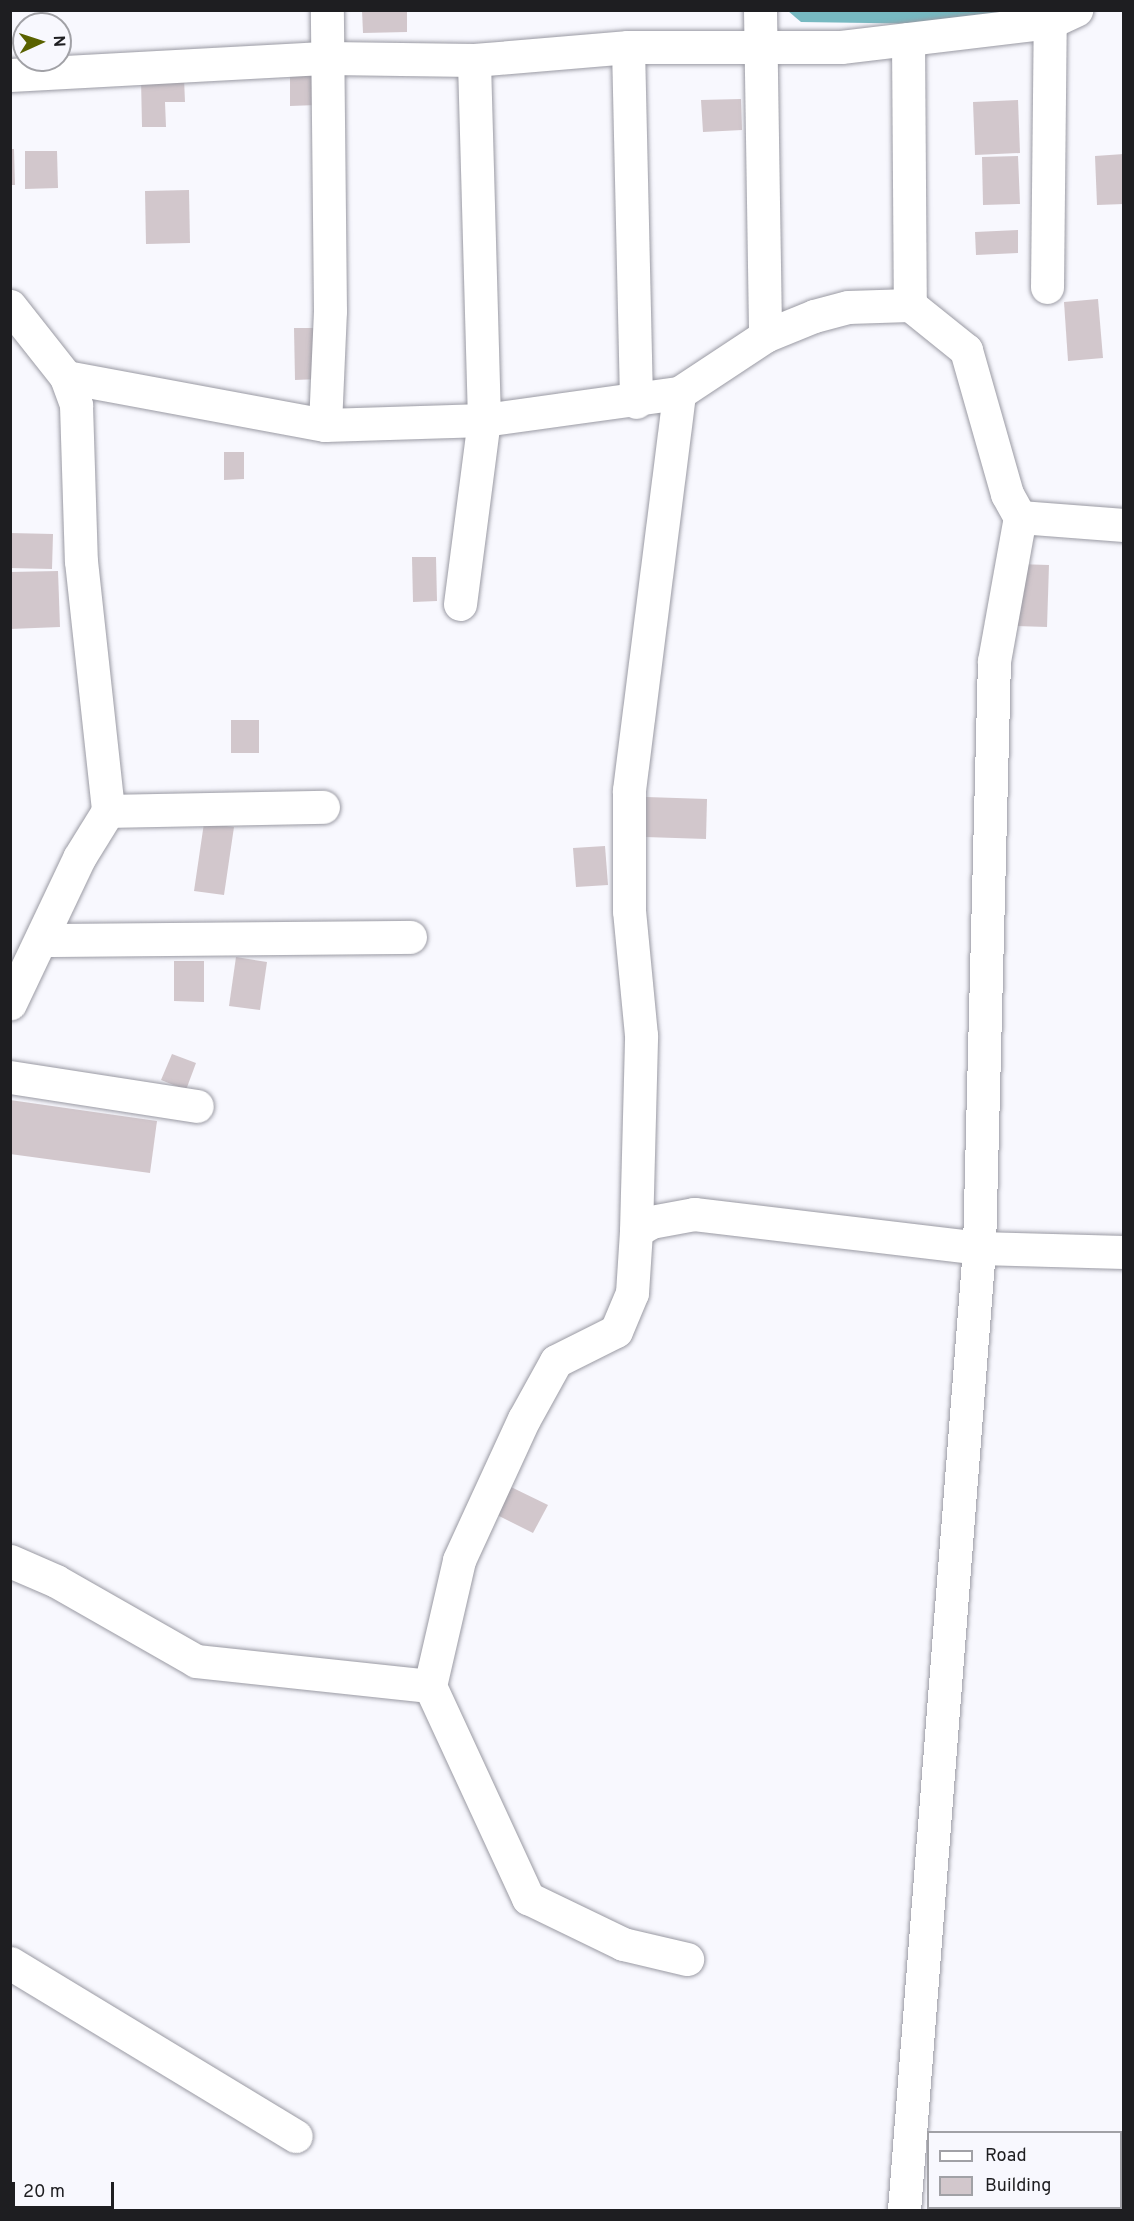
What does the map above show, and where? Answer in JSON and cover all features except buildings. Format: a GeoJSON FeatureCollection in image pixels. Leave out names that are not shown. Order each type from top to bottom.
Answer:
{"type":"FeatureCollection","features":[{"type":"Feature","properties":{"kind":"street"},"geometry":{"type":"LineString","coordinates":[[325,425],[330,311],[327,10]]}},
{"type":"Feature","properties":{"kind":"street"},"geometry":{"type":"LineString","coordinates":[[760,10],[765,336]]}},
{"type":"Feature","properties":{"kind":"street"},"geometry":{"type":"LineString","coordinates":[[10,75],[328,58],[474,60],[628,47],[842,47],[908,39],[1058,14],[1047,287]]}},
{"type":"Feature","properties":{"kind":"street"},"geometry":{"type":"LineString","coordinates":[[908,39],[910,305]]}},
{"type":"Feature","properties":{"kind":"street"},"geometry":{"type":"LineString","coordinates":[[628,47],[636,402]]}},
{"type":"Feature","properties":{"kind":"street"},"geometry":{"type":"LineString","coordinates":[[460,604],[484,420],[474,60]]}},
{"type":"Feature","properties":{"kind":"street"},"geometry":{"type":"LineString","coordinates":[[66,377],[325,425],[484,420],[636,402],[679,393],[765,336],[848,307],[910,305],[966,350],[1006,494],[1020,517],[994,661],[979,1248],[904,2211]]}},
{"type":"Feature","properties":{"kind":"street"},"geometry":{"type":"LineString","coordinates":[[10,306],[66,377],[76,405],[81,561],[108,811],[79,858],[10,1004]]}},
{"type":"Feature","properties":{"kind":"street"},"geometry":{"type":"LineString","coordinates":[[679,393],[629,790],[629,911],[641,1035],[636,1231],[632,1293],[616,1331],[556,1361],[459,1560],[430,1686],[528,1898],[623,1944],[687,1959]]}},
{"type":"Feature","properties":{"kind":"street"},"geometry":{"type":"LineString","coordinates":[[1020,517],[1124,525]]}},
{"type":"Feature","properties":{"kind":"street"},"geometry":{"type":"LineString","coordinates":[[108,811],[323,807]]}},
{"type":"Feature","properties":{"kind":"street"},"geometry":{"type":"LineString","coordinates":[[42,940],[410,937]]}},
{"type":"Feature","properties":{"kind":"street"},"geometry":{"type":"LineString","coordinates":[[10,1077],[197,1106]]}},
{"type":"Feature","properties":{"kind":"street"},"geometry":{"type":"LineString","coordinates":[[636,1231],[668,1215],[694,1214],[979,1248],[1124,1252]]}},
{"type":"Feature","properties":{"kind":"street"},"geometry":{"type":"LineString","coordinates":[[10,1561],[56,1581],[196,1661],[430,1686]]}},
{"type":"Feature","properties":{"kind":"street"},"geometry":{"type":"LineString","coordinates":[[10,1964],[296,2136]]}},
{"type":"Feature","properties":{"kind":"water"},"geometry":{"type":"Polygon","coordinates":[[[788,11],[1017,11],[1004,25],[801,22],[788,11]]]}}]}
